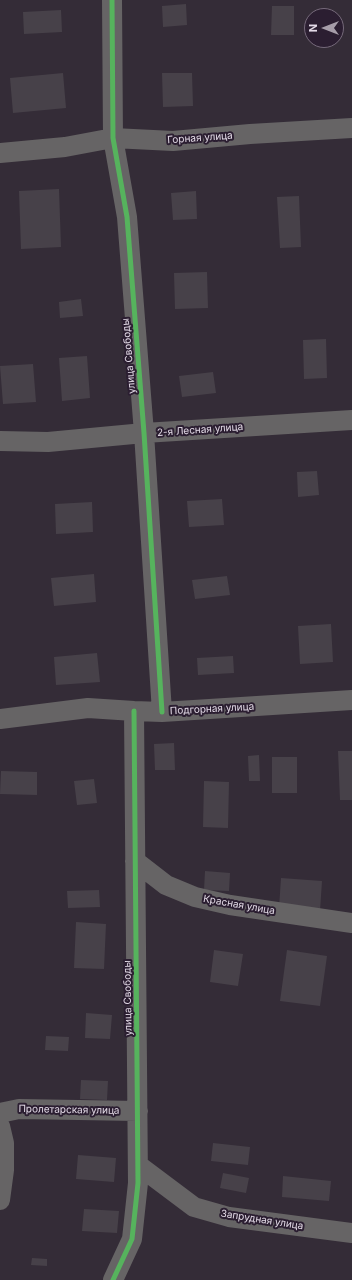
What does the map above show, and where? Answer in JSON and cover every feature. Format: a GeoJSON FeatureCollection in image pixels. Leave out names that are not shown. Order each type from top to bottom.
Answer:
{"type":"FeatureCollection","features":[{"type":"Feature","properties":{"kind":"street","name":"улица Свободы"},"geometry":{"type":"LineString","coordinates":[[112,0],[113,138],[127,217],[144,433],[162,712]]}},
{"type":"Feature","properties":{"kind":"street","name":"Горная улица"},"geometry":{"type":"LineString","coordinates":[[0,153],[65,147],[113,138],[173,141],[250,134],[352,128]]}},
{"type":"Feature","properties":{"kind":"street","name":"2-я Лесная улица"},"geometry":{"type":"LineString","coordinates":[[0,441],[48,442],[144,433],[352,420]]}},
{"type":"Feature","properties":{"kind":"street","name":"Подгорная улица"},"geometry":{"type":"LineString","coordinates":[[0,719],[88,708],[162,712],[352,700]]}},
{"type":"Feature","properties":{"kind":"street","name":"улица Свободы"},"geometry":{"type":"LineString","coordinates":[[113,1280],[132,1239],[138,1183],[134,711]]}},
{"type":"Feature","properties":{"kind":"street","name":"Красная улица"},"geometry":{"type":"LineString","coordinates":[[136,861],[166,885],[194,897],[230,905],[352,923]]}},
{"type":"Feature","properties":{"kind":"street","name":"Пролетарская улица"},"geometry":{"type":"LineString","coordinates":[[0,1113],[19,1108],[138,1111]]}},
{"type":"Feature","properties":{"kind":"street"},"geometry":{"type":"LineString","coordinates":[[0,1126],[4,1143],[4,1170],[0,1200]]}},
{"type":"Feature","properties":{"kind":"street","name":"Запрудная улица"},"geometry":{"type":"LineString","coordinates":[[138,1165],[194,1207],[229,1217],[352,1233]]}},
{"type":"Feature","properties":{"kind":"building"},"geometry":{"type":"Polygon","coordinates":[[[186,4],[187,25],[163,27],[162,6],[186,4]]]}},
{"type":"Feature","properties":{"kind":"building"},"geometry":{"type":"Polygon","coordinates":[[[272,6],[294,6],[294,35],[271,35],[272,6]]]}},
{"type":"Feature","properties":{"kind":"building"},"geometry":{"type":"Polygon","coordinates":[[[61,10],[62,32],[24,34],[23,12],[61,10]]]}},
{"type":"Feature","properties":{"kind":"building"},"geometry":{"type":"Polygon","coordinates":[[[63,73],[66,108],[13,113],[10,78],[63,73]]]}},
{"type":"Feature","properties":{"kind":"building"},"geometry":{"type":"Polygon","coordinates":[[[162,73],[192,73],[193,106],[163,107],[162,73]]]}},
{"type":"Feature","properties":{"kind":"building"},"geometry":{"type":"Polygon","coordinates":[[[59,189],[61,247],[21,249],[19,191],[59,189]]]}},
{"type":"Feature","properties":{"kind":"building"},"geometry":{"type":"Polygon","coordinates":[[[196,191],[197,219],[173,220],[171,193],[196,191]]]}},
{"type":"Feature","properties":{"kind":"building"},"geometry":{"type":"Polygon","coordinates":[[[299,196],[301,247],[280,248],[277,197],[299,196]]]}},
{"type":"Feature","properties":{"kind":"building"},"geometry":{"type":"Polygon","coordinates":[[[207,272],[208,308],[175,309],[174,273],[207,272]]]}},
{"type":"Feature","properties":{"kind":"building"},"geometry":{"type":"Polygon","coordinates":[[[81,299],[83,316],[60,318],[59,302],[81,299]]]}},
{"type":"Feature","properties":{"kind":"building"},"geometry":{"type":"Polygon","coordinates":[[[326,339],[327,378],[304,379],[303,340],[326,339]]]}},
{"type":"Feature","properties":{"kind":"building"},"geometry":{"type":"Polygon","coordinates":[[[87,356],[90,398],[62,401],[59,358],[87,356]]]}},
{"type":"Feature","properties":{"kind":"building"},"geometry":{"type":"Polygon","coordinates":[[[33,364],[36,402],[3,404],[0,366],[33,364]]]}},
{"type":"Feature","properties":{"kind":"building"},"geometry":{"type":"Polygon","coordinates":[[[213,372],[216,393],[182,397],[179,376],[213,372]]]}},
{"type":"Feature","properties":{"kind":"building"},"geometry":{"type":"Polygon","coordinates":[[[317,471],[319,495],[298,497],[297,472],[317,471]]]}},
{"type":"Feature","properties":{"kind":"building"},"geometry":{"type":"Polygon","coordinates":[[[222,499],[224,525],[189,527],[187,501],[222,499]]]}},
{"type":"Feature","properties":{"kind":"building"},"geometry":{"type":"Polygon","coordinates":[[[92,502],[93,532],[56,534],[55,504],[92,502]]]}},
{"type":"Feature","properties":{"kind":"building"},"geometry":{"type":"Polygon","coordinates":[[[94,574],[96,602],[54,606],[51,578],[94,574]]]}},
{"type":"Feature","properties":{"kind":"building"},"geometry":{"type":"Polygon","coordinates":[[[227,576],[230,595],[195,599],[192,580],[227,576]]]}},
{"type":"Feature","properties":{"kind":"building"},"geometry":{"type":"Polygon","coordinates":[[[331,624],[333,662],[300,664],[298,626],[331,624]]]}},
{"type":"Feature","properties":{"kind":"building"},"geometry":{"type":"Polygon","coordinates":[[[97,653],[100,682],[56,685],[54,657],[97,653]]]}},
{"type":"Feature","properties":{"kind":"building"},"geometry":{"type":"Polygon","coordinates":[[[233,656],[234,673],[198,675],[197,658],[233,656]]]}},
{"type":"Feature","properties":{"kind":"building"},"geometry":{"type":"Polygon","coordinates":[[[174,743],[175,770],[155,770],[154,744],[174,743]]]}},
{"type":"Feature","properties":{"kind":"building"},"geometry":{"type":"Polygon","coordinates":[[[338,751],[352,751],[352,800],[340,800],[338,751]]]}},
{"type":"Feature","properties":{"kind":"building"},"geometry":{"type":"Polygon","coordinates":[[[259,755],[260,781],[249,781],[248,756],[259,755]]]}},
{"type":"Feature","properties":{"kind":"building"},"geometry":{"type":"Polygon","coordinates":[[[272,757],[297,757],[297,793],[272,793],[272,757]]]}},
{"type":"Feature","properties":{"kind":"building"},"geometry":{"type":"Polygon","coordinates":[[[1,771],[37,772],[37,795],[0,794],[1,771]]]}},
{"type":"Feature","properties":{"kind":"building"},"geometry":{"type":"Polygon","coordinates":[[[94,779],[97,803],[77,805],[74,781],[94,779]]]}},
{"type":"Feature","properties":{"kind":"building"},"geometry":{"type":"Polygon","coordinates":[[[204,781],[229,782],[228,828],[203,827],[204,781]]]}},
{"type":"Feature","properties":{"kind":"building"},"geometry":{"type":"Polygon","coordinates":[[[205,871],[230,873],[229,891],[204,890],[205,871]]]}},
{"type":"Feature","properties":{"kind":"building"},"geometry":{"type":"Polygon","coordinates":[[[281,878],[322,881],[320,911],[279,908],[281,878]]]}},
{"type":"Feature","properties":{"kind":"building"},"geometry":{"type":"Polygon","coordinates":[[[99,890],[100,907],[68,908],[67,891],[99,890]]]}},
{"type":"Feature","properties":{"kind":"building"},"geometry":{"type":"Polygon","coordinates":[[[76,922],[106,924],[104,969],[74,968],[76,922]]]}},
{"type":"Feature","properties":{"kind":"building"},"geometry":{"type":"Polygon","coordinates":[[[214,950],[243,954],[238,986],[210,982],[214,950]]]}},
{"type":"Feature","properties":{"kind":"building"},"geometry":{"type":"Polygon","coordinates":[[[287,950],[327,956],[320,1006],[280,1001],[287,950]]]}},
{"type":"Feature","properties":{"kind":"building"},"geometry":{"type":"Polygon","coordinates":[[[86,1013],[112,1015],[110,1039],[85,1038],[86,1013]]]}},
{"type":"Feature","properties":{"kind":"building"},"geometry":{"type":"Polygon","coordinates":[[[46,1036],[69,1037],[68,1051],[45,1050],[46,1036]]]}},
{"type":"Feature","properties":{"kind":"building"},"geometry":{"type":"Polygon","coordinates":[[[81,1080],[108,1081],[107,1100],[80,1099],[81,1080]]]}},
{"type":"Feature","properties":{"kind":"building"},"geometry":{"type":"Polygon","coordinates":[[[213,1143],[250,1147],[248,1165],[211,1161],[213,1143]]]}},
{"type":"Feature","properties":{"kind":"building"},"geometry":{"type":"Polygon","coordinates":[[[78,1155],[116,1158],[114,1182],[76,1179],[78,1155]]]}},
{"type":"Feature","properties":{"kind":"building"},"geometry":{"type":"Polygon","coordinates":[[[223,1173],[249,1178],[246,1193],[220,1188],[223,1173]]]}},
{"type":"Feature","properties":{"kind":"building"},"geometry":{"type":"Polygon","coordinates":[[[283,1176],[331,1181],[329,1201],[282,1197],[283,1176]]]}},
{"type":"Feature","properties":{"kind":"building"},"geometry":{"type":"Polygon","coordinates":[[[84,1209],[119,1211],[117,1233],[82,1231],[84,1209]]]}},
{"type":"Feature","properties":{"kind":"building"},"geometry":{"type":"Polygon","coordinates":[[[32,1258],[47,1259],[47,1266],[31,1265],[32,1258]]]}},
{"type":"Feature","properties":{"kind":"cycle path"},"geometry":{"type":"LineString","coordinates":[[112,0],[113,138],[127,217],[144,433],[162,712]]}},
{"type":"Feature","properties":{"kind":"cycle path"},"geometry":{"type":"LineString","coordinates":[[113,1280],[132,1239],[138,1183],[134,711]]}}]}
